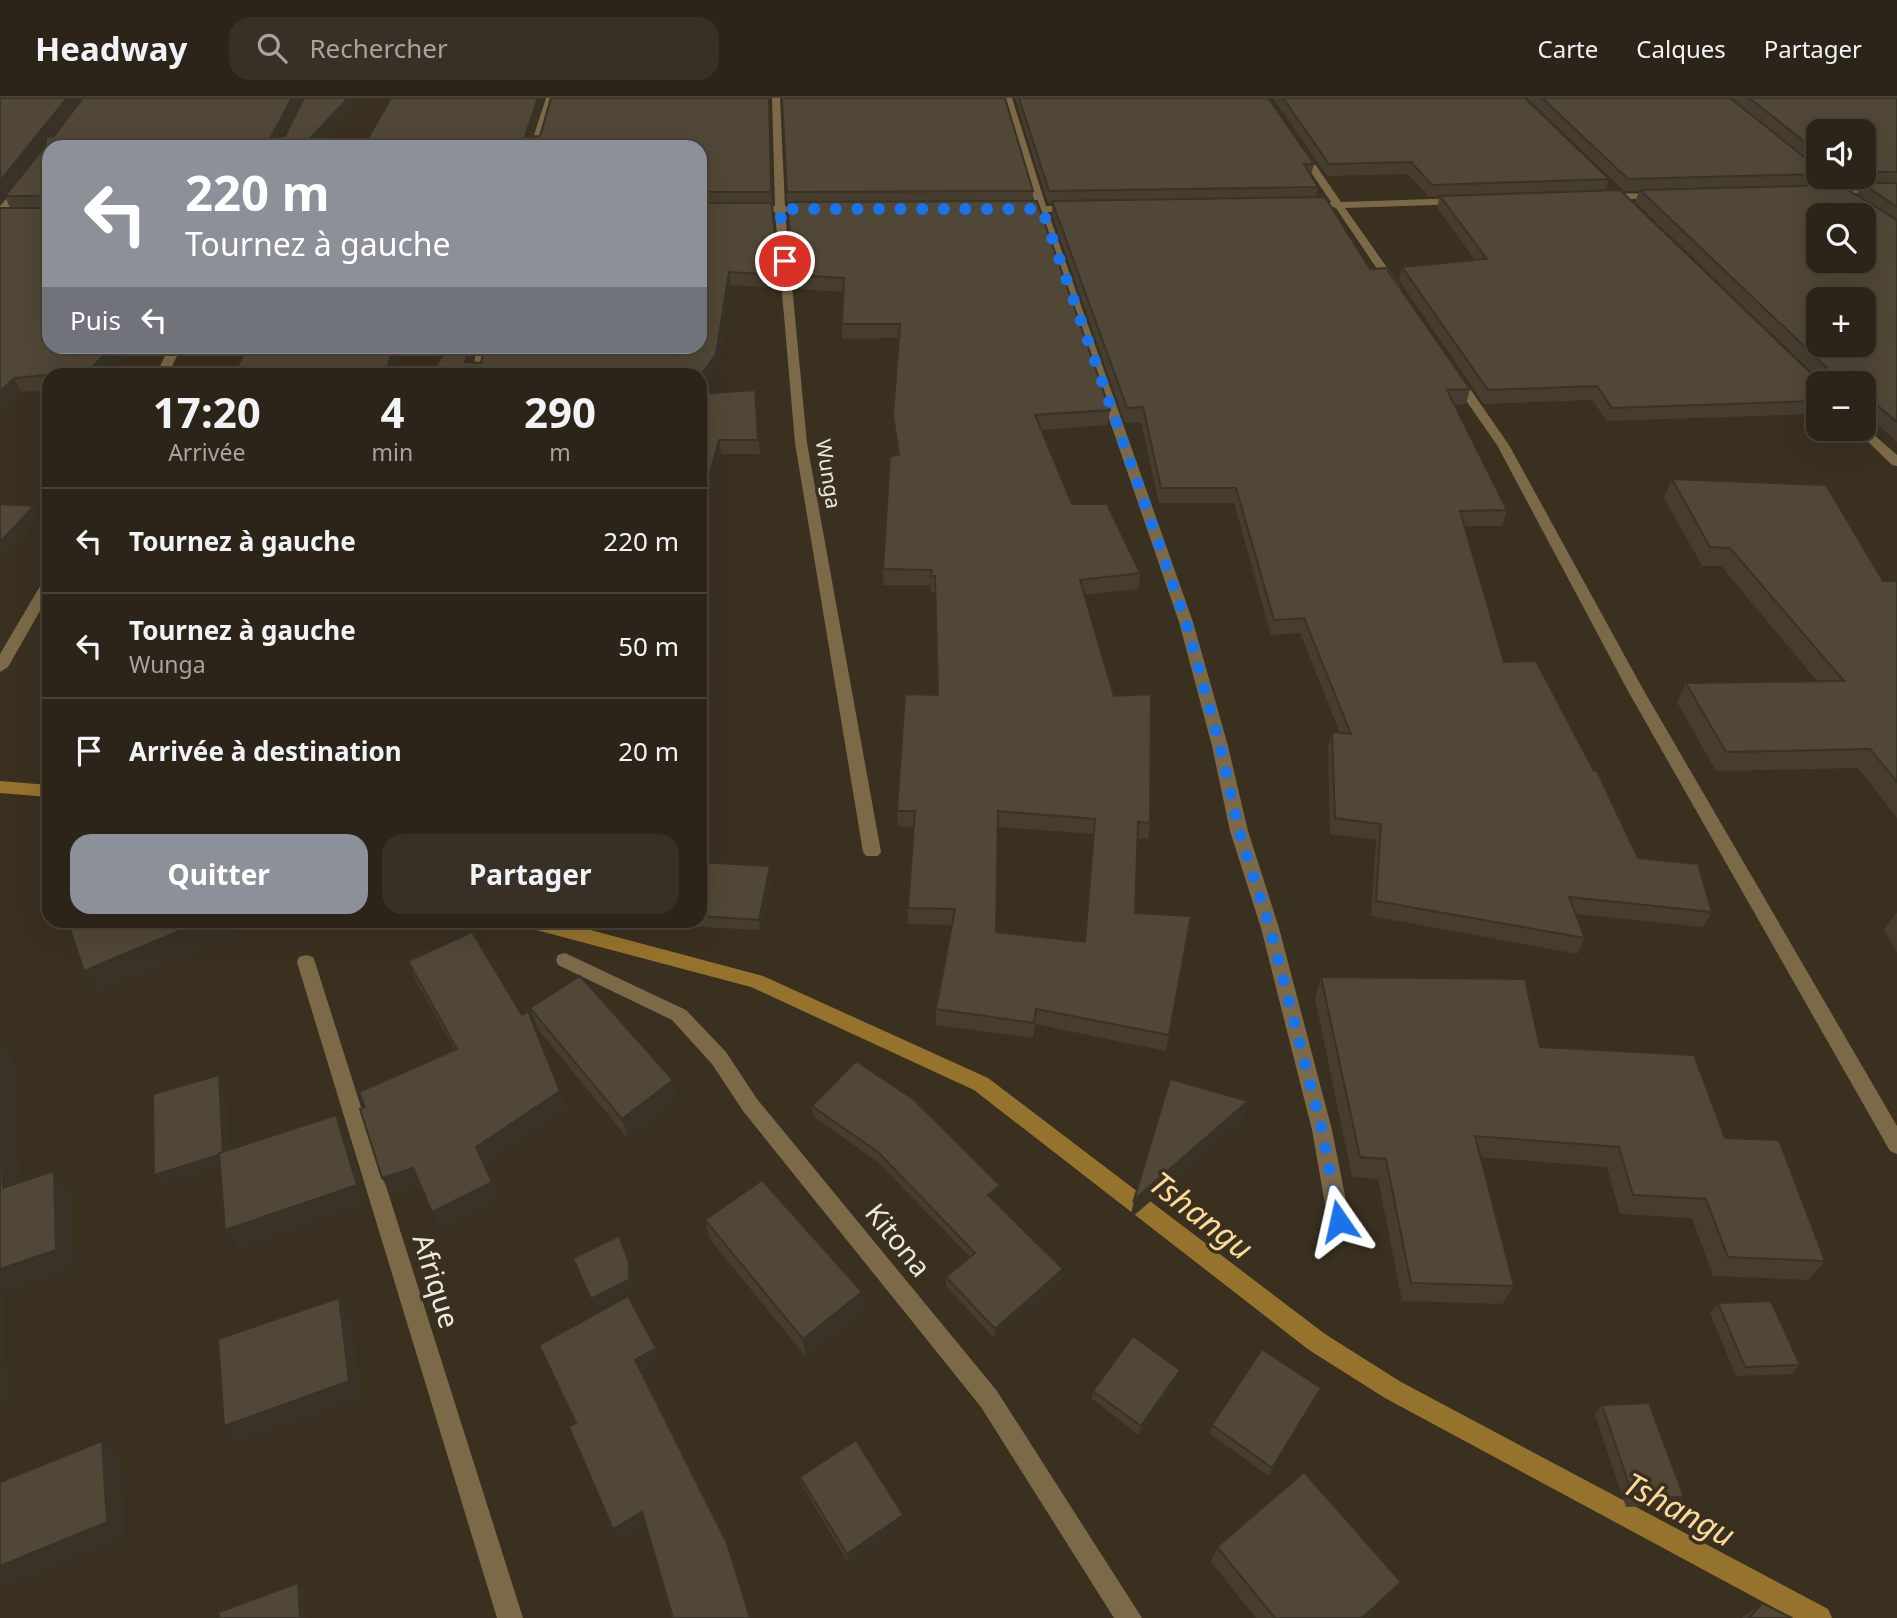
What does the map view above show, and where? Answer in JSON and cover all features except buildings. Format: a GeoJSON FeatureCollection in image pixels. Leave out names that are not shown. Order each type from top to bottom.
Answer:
{"type":"FeatureCollection","features":[{"type":"Feature","properties":{"kind":"street"},"geometry":{"type":"LineString","coordinates":[[537,140],[550,98]]}},
{"type":"Feature","properties":{"kind":"street","name":"Wunga"},"geometry":{"type":"LineString","coordinates":[[776,98],[780,209],[801,443],[873,852]]}},
{"type":"Feature","properties":{"kind":"street"},"geometry":{"type":"LineString","coordinates":[[1008,98],[1042,209],[1186,622],[1220,746],[1239,831],[1270,928],[1322,1130],[1339,1221]]}},
{"type":"Feature","properties":{"kind":"street"},"geometry":{"type":"LineString","coordinates":[[1295,141],[1331,205],[1401,296]]}},
{"type":"Feature","properties":{"kind":"street"},"geometry":{"type":"LineString","coordinates":[[0,214],[42,159]]}},
{"type":"Feature","properties":{"kind":"street"},"geometry":{"type":"LineString","coordinates":[[1613,188],[1632,206]]}},
{"type":"Feature","properties":{"kind":"street"},"geometry":{"type":"LineString","coordinates":[[1834,189],[1855,203]]}},
{"type":"Feature","properties":{"kind":"street"},"geometry":{"type":"LineString","coordinates":[[1810,192],[1897,189]]}},
{"type":"Feature","properties":{"kind":"street"},"geometry":{"type":"LineString","coordinates":[[1595,198],[1676,195]]}},
{"type":"Feature","properties":{"kind":"street"},"geometry":{"type":"LineString","coordinates":[[1331,205],[1473,201]]}},
{"type":"Feature","properties":{"kind":"street"},"geometry":{"type":"LineString","coordinates":[[1001,209],[1082,208]]}},
{"type":"Feature","properties":{"kind":"street"},"geometry":{"type":"LineString","coordinates":[[707,210],[821,209]]}},
{"type":"Feature","properties":{"kind":"street"},"geometry":{"type":"LineString","coordinates":[[0,214],[12,215]]}},
{"type":"Feature","properties":{"kind":"street"},"geometry":{"type":"LineString","coordinates":[[1448,365],[1503,445],[1636,691],[1897,1145]]}},
{"type":"Feature","properties":{"kind":"street"},"geometry":{"type":"LineString","coordinates":[[1874,441],[1897,462]]}},
{"type":"Feature","properties":{"kind":"street"},"geometry":{"type":"LineString","coordinates":[[0,667],[42,595]]}},
{"type":"Feature","properties":{"kind":"street","name":"Kitona"},"geometry":{"type":"LineString","coordinates":[[565,960],[679,1015],[719,1058],[750,1105],[989,1399],[1129,1618]]}},
{"type":"Feature","properties":{"kind":"street","name":"Afrique"},"geometry":{"type":"LineString","coordinates":[[306,962],[510,1618]]}},
{"type":"Feature","properties":{"kind":"waterway","name":"Tshangu"},"geometry":{"type":"LineString","coordinates":[[0,787],[42,790]]}},
{"type":"Feature","properties":{"kind":"waterway","name":"Tshangu"},"geometry":{"type":"LineString","coordinates":[[555,928],[756,981],[981,1084],[1317,1342],[1393,1390],[1819,1618]]}},
{"type":"Feature","properties":{"kind":"route"},"geometry":{"type":"LineString","coordinates":[[785,261],[780,209],[1042,209],[1186,622],[1220,746],[1239,831],[1270,928],[1322,1130],[1339,1221]]}}]}
